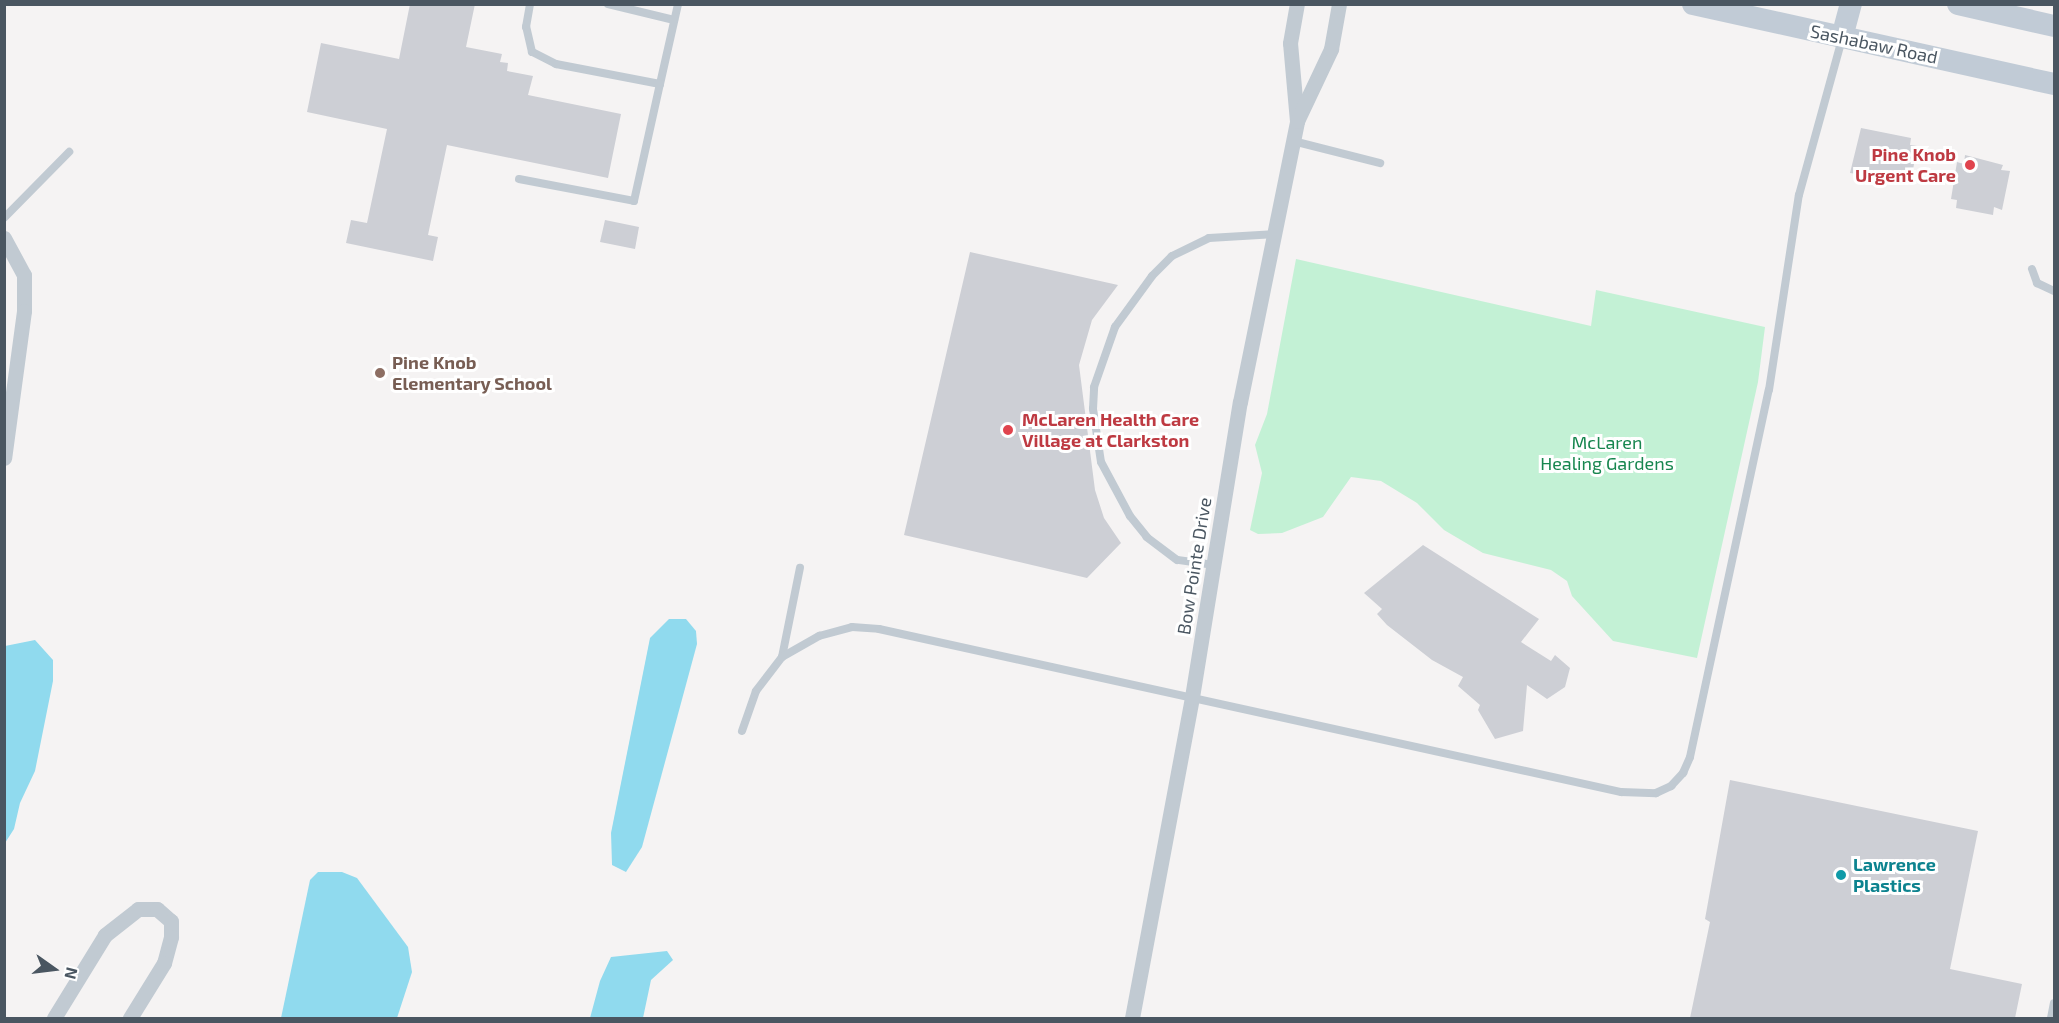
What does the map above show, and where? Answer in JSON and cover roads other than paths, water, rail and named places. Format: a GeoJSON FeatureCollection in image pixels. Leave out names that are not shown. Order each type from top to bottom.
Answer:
{"type":"FeatureCollection","features":[{"type":"Feature","properties":{"kind":"main road","name":"Sashabaw Road"},"geometry":{"type":"LineString","coordinates":[[1693,4],[2055,84]]}},
{"type":"Feature","properties":{"kind":"main road"},"geometry":{"type":"LineString","coordinates":[[1842,37],[1851,4]]}},
{"type":"Feature","properties":{"kind":"main road"},"geometry":{"type":"LineString","coordinates":[[1958,4],[2055,26]]}},
{"type":"Feature","properties":{"kind":"street","name":"Bow Pointe Drive"},"geometry":{"type":"LineString","coordinates":[[1297,4],[1290,43],[1297,121]]}},
{"type":"Feature","properties":{"kind":"street","name":"Bow Pointe Drive"},"geometry":{"type":"LineString","coordinates":[[1132,1018],[1192,697],[1240,402],[1276,234],[1297,121],[1331,49],[1339,4]]}},
{"type":"Feature","properties":{"kind":"street"},"geometry":{"type":"LineString","coordinates":[[4,238],[24,275],[24,311],[4,458]]}},
{"type":"Feature","properties":{"kind":"street"},"geometry":{"type":"LineString","coordinates":[[54,1018],[105,934],[138,909],[157,909],[171,921],[171,937],[164,963],[130,1018]]}},
{"type":"Feature","properties":{"kind":"lane"},"geometry":{"type":"LineString","coordinates":[[530,4],[526,27],[532,52],[556,64],[660,84]]}},
{"type":"Feature","properties":{"kind":"lane"},"geometry":{"type":"LineString","coordinates":[[608,4],[674,20]]}},
{"type":"Feature","properties":{"kind":"lane"},"geometry":{"type":"LineString","coordinates":[[519,179],[634,201],[678,4]]}},
{"type":"Feature","properties":{"kind":"lane"},"geometry":{"type":"LineString","coordinates":[[742,731],[756,690],[782,657],[819,636],[852,627],[879,628],[1621,792],[1656,793],[1683,773],[1690,757],[1769,390],[1801,185],[1842,37]]}},
{"type":"Feature","properties":{"kind":"lane"},"geometry":{"type":"LineString","coordinates":[[1293,141],[1380,163]]}},
{"type":"Feature","properties":{"kind":"lane"},"geometry":{"type":"LineString","coordinates":[[4,218],[69,152]]}},
{"type":"Feature","properties":{"kind":"lane"},"geometry":{"type":"LineString","coordinates":[[1214,565],[1177,560],[1147,537],[1130,516],[1101,462],[1093,409],[1094,387],[1115,327],[1152,276],[1172,256],[1209,238],[1276,234]]}},
{"type":"Feature","properties":{"kind":"lane"},"geometry":{"type":"LineString","coordinates":[[2032,269],[2037,283],[2055,291]]}},
{"type":"Feature","properties":{"kind":"lane"},"geometry":{"type":"LineString","coordinates":[[782,657],[800,568]]}},
{"type":"Feature","properties":{"kind":"lane"},"geometry":{"type":"LineString","coordinates":[[2051,1018],[2055,1003]]}},
{"type":"Feature","properties":{"kind":"water"},"geometry":{"type":"Polygon","coordinates":[[[669,619],[686,619],[696,631],[697,644],[642,847],[626,872],[612,865],[611,833],[650,638],[669,619]]]}},
{"type":"Feature","properties":{"kind":"water"},"geometry":{"type":"Polygon","coordinates":[[[35,640],[53,660],[53,681],[35,771],[20,803],[14,829],[5,843],[5,646],[35,640]]]}},
{"type":"Feature","properties":{"kind":"water"},"geometry":{"type":"Polygon","coordinates":[[[318,872],[342,872],[357,878],[408,947],[412,972],[397,1018],[281,1018],[310,880],[318,872]]]}},
{"type":"Feature","properties":{"kind":"water"},"geometry":{"type":"Polygon","coordinates":[[[667,951],[673,960],[651,980],[643,1018],[590,1018],[600,981],[611,957],[667,951]]]}},
{"type":"Feature","properties":{"kind":"place","name":"Pine Knob Urgent Care"},"geometry":{"type":"Point","coordinates":[1970,165]}},
{"type":"Feature","properties":{"kind":"place","name":"Pine Knob Elementary School"},"geometry":{"type":"Point","coordinates":[380,373]}},
{"type":"Feature","properties":{"kind":"place","name":"McLaren Health Care Village at Clarkston"},"geometry":{"type":"Point","coordinates":[1008,430]}},
{"type":"Feature","properties":{"kind":"place","name":"Lawrence Plastics"},"geometry":{"type":"Point","coordinates":[1841,875]}},
{"type":"Feature","properties":{"kind":"park label","name":"McLaren Healing Gardens"},"geometry":{"type":"Point","coordinates":[1607,453]}}]}
